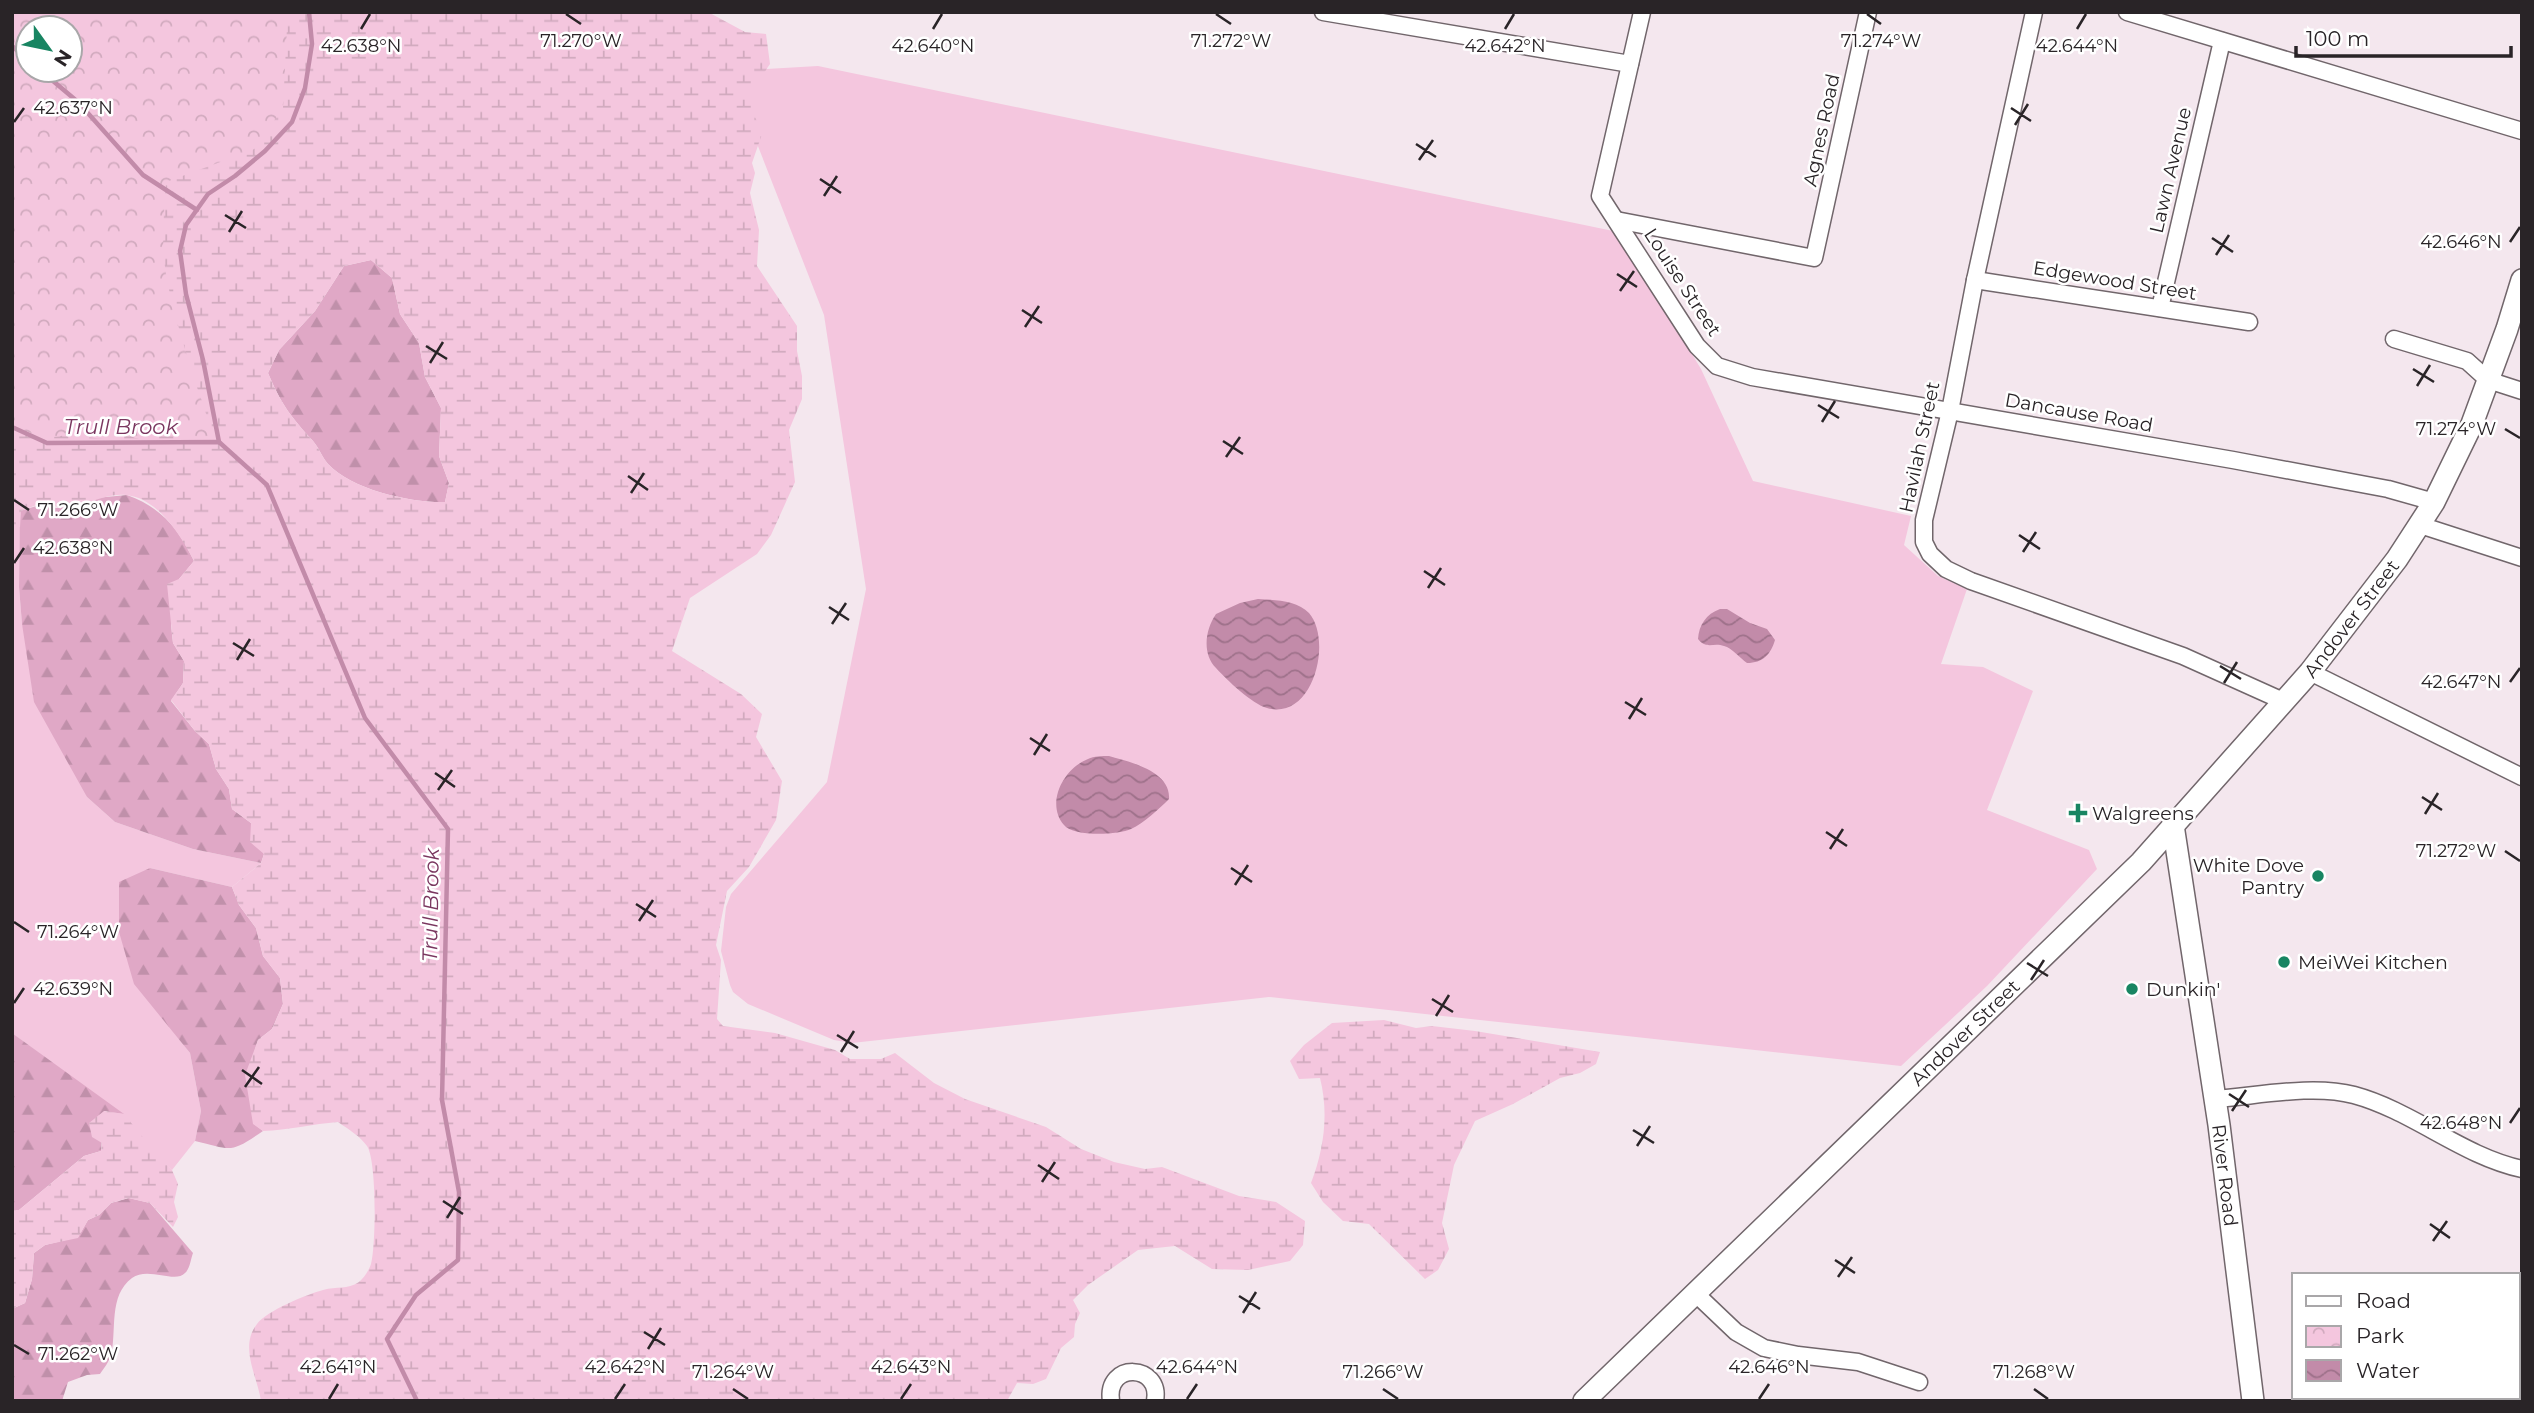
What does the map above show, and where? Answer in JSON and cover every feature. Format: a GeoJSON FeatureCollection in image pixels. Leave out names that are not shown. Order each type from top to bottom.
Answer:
{"type":"FeatureCollection","features":[{"type":"Feature","properties":{"kind":"main road","name":"Andover Street"},"geometry":{"type":"LineString","coordinates":[[1584,1401],[2141,862],[2310,672],[2370,596],[2434,502],[2472,424],[2522,280]]}},
{"type":"Feature","properties":{"kind":"main road","name":"River Road"},"geometry":{"type":"LineString","coordinates":[[2173,825],[2215,1100],[2253,1401]]}},
{"type":"Feature","properties":{"kind":"street"},"geometry":{"type":"LineString","coordinates":[[1323,12],[1630,64]]}},
{"type":"Feature","properties":{"kind":"street","name":"Louise Street"},"geometry":{"type":"LineString","coordinates":[[1642,12],[1600,196],[1697,346],[1717,366]]}},
{"type":"Feature","properties":{"kind":"street","name":"Agnes Road"},"geometry":{"type":"LineString","coordinates":[[1616,219],[1814,258],[1868,12]]}},
{"type":"Feature","properties":{"kind":"street","name":"Havilah Street"},"geometry":{"type":"LineString","coordinates":[[2034,12],[1923,527],[1924,542],[1937,561],[1949,571],[1971,581],[2183,656],[2283,701]]}},
{"type":"Feature","properties":{"kind":"street"},"geometry":{"type":"LineString","coordinates":[[2127,12],[2522,131]]}},
{"type":"Feature","properties":{"kind":"street","name":"Lawn Avenue"},"geometry":{"type":"LineString","coordinates":[[2160,309],[2221,41]]}},
{"type":"Feature","properties":{"kind":"street","name":"Edgewood Street"},"geometry":{"type":"LineString","coordinates":[[1975,280],[2249,322]]}},
{"type":"Feature","properties":{"kind":"street"},"geometry":{"type":"LineString","coordinates":[[2394,339],[2468,361],[2488,380],[2522,391]]}},
{"type":"Feature","properties":{"kind":"street","name":"Dancause Road"},"geometry":{"type":"LineString","coordinates":[[1717,366],[1752,377],[2233,460],[2388,489],[2434,502]]}},
{"type":"Feature","properties":{"kind":"street"},"geometry":{"type":"LineString","coordinates":[[2420,525],[2522,558]]}},
{"type":"Feature","properties":{"kind":"street"},"geometry":{"type":"LineString","coordinates":[[2310,672],[2522,777]]}},
{"type":"Feature","properties":{"kind":"street"},"geometry":{"type":"LineString","coordinates":[[2215,1100],[2309,1091],[2353,1095],[2427,1127],[2500,1164],[2522,1169]]}},
{"type":"Feature","properties":{"kind":"street"},"geometry":{"type":"LineString","coordinates":[[1695,1293],[1736,1332],[1764,1348],[1858,1362],[1919,1382]]}},
{"type":"Feature","properties":{"kind":"street"},"geometry":{"type":"LineString","coordinates":[[1111,1401],[1112,1384],[1116,1378],[1130,1371],[1138,1372],[1151,1381],[1155,1388],[1154,1401]]}},
{"type":"Feature","properties":{"kind":"green space"},"geometry":{"type":"Polygon","coordinates":[[[12,12],[279,12],[287,27],[283,108],[253,150],[166,182],[164,263],[192,373],[207,415],[210,447],[197,449],[170,428],[152,440],[135,438],[120,431],[104,439],[68,435],[45,438],[12,426],[12,12]]]}},
{"type":"Feature","properties":{"kind":"green space"},"geometry":{"type":"Polygon","coordinates":[[[708,12],[745,32],[766,34],[770,64],[752,98],[762,134],[752,163],[755,173],[750,193],[759,230],[757,266],[797,326],[802,399],[789,430],[795,482],[771,535],[757,554],[690,598],[672,651],[741,694],[762,714],[756,737],[782,781],[776,820],[749,867],[727,891],[716,945],[721,960],[717,1019],[723,1026],[775,1033],[835,1050],[850,1059],[881,1059],[895,1053],[934,1083],[965,1099],[1046,1127],[1081,1149],[1114,1162],[1145,1169],[1162,1167],[1239,1196],[1276,1202],[1305,1221],[1303,1245],[1290,1261],[1248,1270],[1212,1269],[1175,1246],[1138,1250],[1088,1285],[1073,1300],[1080,1313],[1075,1324],[1074,1337],[1061,1348],[1046,1379],[1033,1384],[1017,1383],[1007,1401],[261,1401],[249,1352],[249,1342],[257,1324],[269,1314],[298,1299],[359,1282],[370,1266],[375,1204],[370,1155],[361,1139],[338,1122],[263,1131],[253,1124],[245,1075],[258,1040],[272,1029],[283,1004],[280,978],[263,956],[256,928],[239,905],[232,887],[261,863],[264,854],[250,842],[251,823],[232,809],[229,789],[216,769],[209,744],[171,700],[183,683],[184,661],[173,643],[167,584],[179,579],[194,561],[189,551],[158,511],[138,498],[126,495],[106,497],[69,508],[39,505],[21,511],[20,527],[12,527],[12,16],[14,84],[84,84],[84,15],[708,12]],[[371,260],[344,266],[315,311],[279,350],[268,373],[287,410],[328,464],[339,473],[383,493],[416,500],[445,502],[449,483],[439,456],[441,408],[425,377],[419,343],[400,314],[392,278],[371,260]]]}},
{"type":"Feature","properties":{"kind":"green space"},"geometry":{"type":"Polygon","coordinates":[[[818,66],[1618,232],[1701,369],[1753,481],[1911,516],[1904,545],[1938,576],[1967,589],[1941,664],[1983,667],[2033,691],[1987,810],[2089,850],[2097,869],[1987,986],[1901,1066],[1269,997],[852,1043],[834,1040],[748,1004],[733,992],[721,951],[726,907],[731,894],[827,782],[866,589],[824,315],[738,95],[749,70],[818,66]]]}},
{"type":"Feature","properties":{"kind":"green space"},"geometry":{"type":"Polygon","coordinates":[[[371,260],[392,278],[400,314],[419,343],[425,377],[441,408],[439,456],[449,483],[445,502],[416,500],[383,493],[339,473],[328,464],[287,410],[268,373],[279,350],[315,311],[344,266],[371,260]]]}},
{"type":"Feature","properties":{"kind":"green space"},"geometry":{"type":"Polygon","coordinates":[[[127,495],[150,506],[168,520],[194,561],[179,579],[171,625],[173,643],[184,661],[183,683],[171,701],[209,744],[216,769],[229,789],[232,809],[251,823],[264,854],[261,863],[193,849],[115,822],[87,797],[34,702],[19,587],[20,511],[43,504],[56,508],[73,507],[95,498],[127,495]]]}},
{"type":"Feature","properties":{"kind":"green space"},"geometry":{"type":"Polygon","coordinates":[[[12,527],[20,527],[19,587],[22,624],[87,797],[115,822],[193,849],[261,863],[232,887],[150,868],[169,1026],[190,1053],[201,1111],[195,1141],[172,1170],[66,1073],[12,1033],[12,527]]]}},
{"type":"Feature","properties":{"kind":"green space"},"geometry":{"type":"Polygon","coordinates":[[[150,868],[232,887],[239,905],[256,928],[263,956],[280,978],[283,1004],[272,1029],[258,1040],[253,1056],[253,1123],[263,1131],[237,1147],[224,1148],[195,1141],[201,1111],[190,1053],[134,984],[119,932],[119,882],[150,868]]]}},
{"type":"Feature","properties":{"kind":"green space"},"geometry":{"type":"Polygon","coordinates":[[[1384,1020],[1416,1028],[1432,1026],[1475,1031],[1600,1052],[1596,1064],[1580,1073],[1560,1078],[1475,1121],[1454,1165],[1442,1223],[1449,1249],[1438,1270],[1425,1279],[1369,1224],[1343,1221],[1323,1202],[1311,1183],[1324,1131],[1323,1091],[1320,1078],[1299,1079],[1290,1061],[1304,1045],[1332,1023],[1384,1020]]]}},
{"type":"Feature","properties":{"kind":"green space"},"geometry":{"type":"Polygon","coordinates":[[[12,1033],[124,1114],[104,1111],[101,1151],[84,1156],[19,1210],[12,1210],[12,1033]]]}},
{"type":"Feature","properties":{"kind":"green space"},"geometry":{"type":"Polygon","coordinates":[[[104,1111],[124,1114],[172,1170],[178,1184],[174,1202],[178,1217],[173,1227],[150,1203],[128,1198],[111,1203],[99,1215],[88,1220],[78,1238],[45,1245],[34,1253],[32,1279],[25,1303],[12,1309],[12,1210],[19,1210],[84,1156],[101,1151],[102,1143],[92,1137],[89,1123],[104,1111]]]}},
{"type":"Feature","properties":{"kind":"green space"},"geometry":{"type":"Polygon","coordinates":[[[129,1198],[150,1203],[193,1253],[188,1269],[181,1276],[175,1277],[138,1275],[124,1285],[116,1304],[111,1355],[100,1374],[87,1375],[68,1382],[62,1401],[14,1401],[12,1309],[25,1303],[32,1279],[34,1253],[45,1245],[78,1237],[88,1220],[99,1215],[111,1203],[129,1198]]]}},
{"type":"Feature","properties":{"kind":"green space"},"geometry":{"type":"Polygon","coordinates":[[[2456,1399],[2459,1401],[2355,1401],[2456,1399]]]}},
{"type":"Feature","properties":{"kind":"water"},"geometry":{"type":"Polygon","coordinates":[[[1258,599],[1298,605],[1309,613],[1316,626],[1319,641],[1314,676],[1307,691],[1296,703],[1283,709],[1261,706],[1247,697],[1216,668],[1207,649],[1207,634],[1216,614],[1240,603],[1258,599]]]}},
{"type":"Feature","properties":{"kind":"water"},"geometry":{"type":"Polygon","coordinates":[[[1720,609],[1727,609],[1750,623],[1767,629],[1775,640],[1766,657],[1747,663],[1727,647],[1707,645],[1698,639],[1704,621],[1720,609]]]}},
{"type":"Feature","properties":{"kind":"water"},"geometry":{"type":"Polygon","coordinates":[[[1109,756],[1148,769],[1163,781],[1168,789],[1169,799],[1146,820],[1125,831],[1096,834],[1069,829],[1064,825],[1056,807],[1060,787],[1071,770],[1079,764],[1095,757],[1109,756]]]}},
{"type":"Feature","properties":{"kind":"waterway"},"geometry":{"type":"LineString","coordinates":[[219,442],[203,360],[186,294],[180,251],[186,225],[208,194],[265,151],[292,122],[305,88],[312,44],[309,12]]}},
{"type":"Feature","properties":{"kind":"waterway"},"geometry":{"type":"LineString","coordinates":[[57,84],[78,102],[143,175],[197,210]]}},
{"type":"Feature","properties":{"kind":"waterway","name":"Trull Brook"},"geometry":{"type":"LineString","coordinates":[[12,427],[47,443],[219,442],[267,485],[365,718],[448,829],[442,1100],[459,1192],[458,1260],[416,1295],[387,1339],[417,1401]]}},
{"type":"Feature","properties":{"kind":"place","name":"Walgreens"},"geometry":{"type":"Point","coordinates":[2078,813]}},
{"type":"Feature","properties":{"kind":"place","name":"White Dove Pantry"},"geometry":{"type":"Point","coordinates":[2318,876]}},
{"type":"Feature","properties":{"kind":"place","name":"MeiWei Kitchen"},"geometry":{"type":"Point","coordinates":[2284,962]}},
{"type":"Feature","properties":{"kind":"place","name":"Dunkin'"},"geometry":{"type":"Point","coordinates":[2132,989]}}]}
